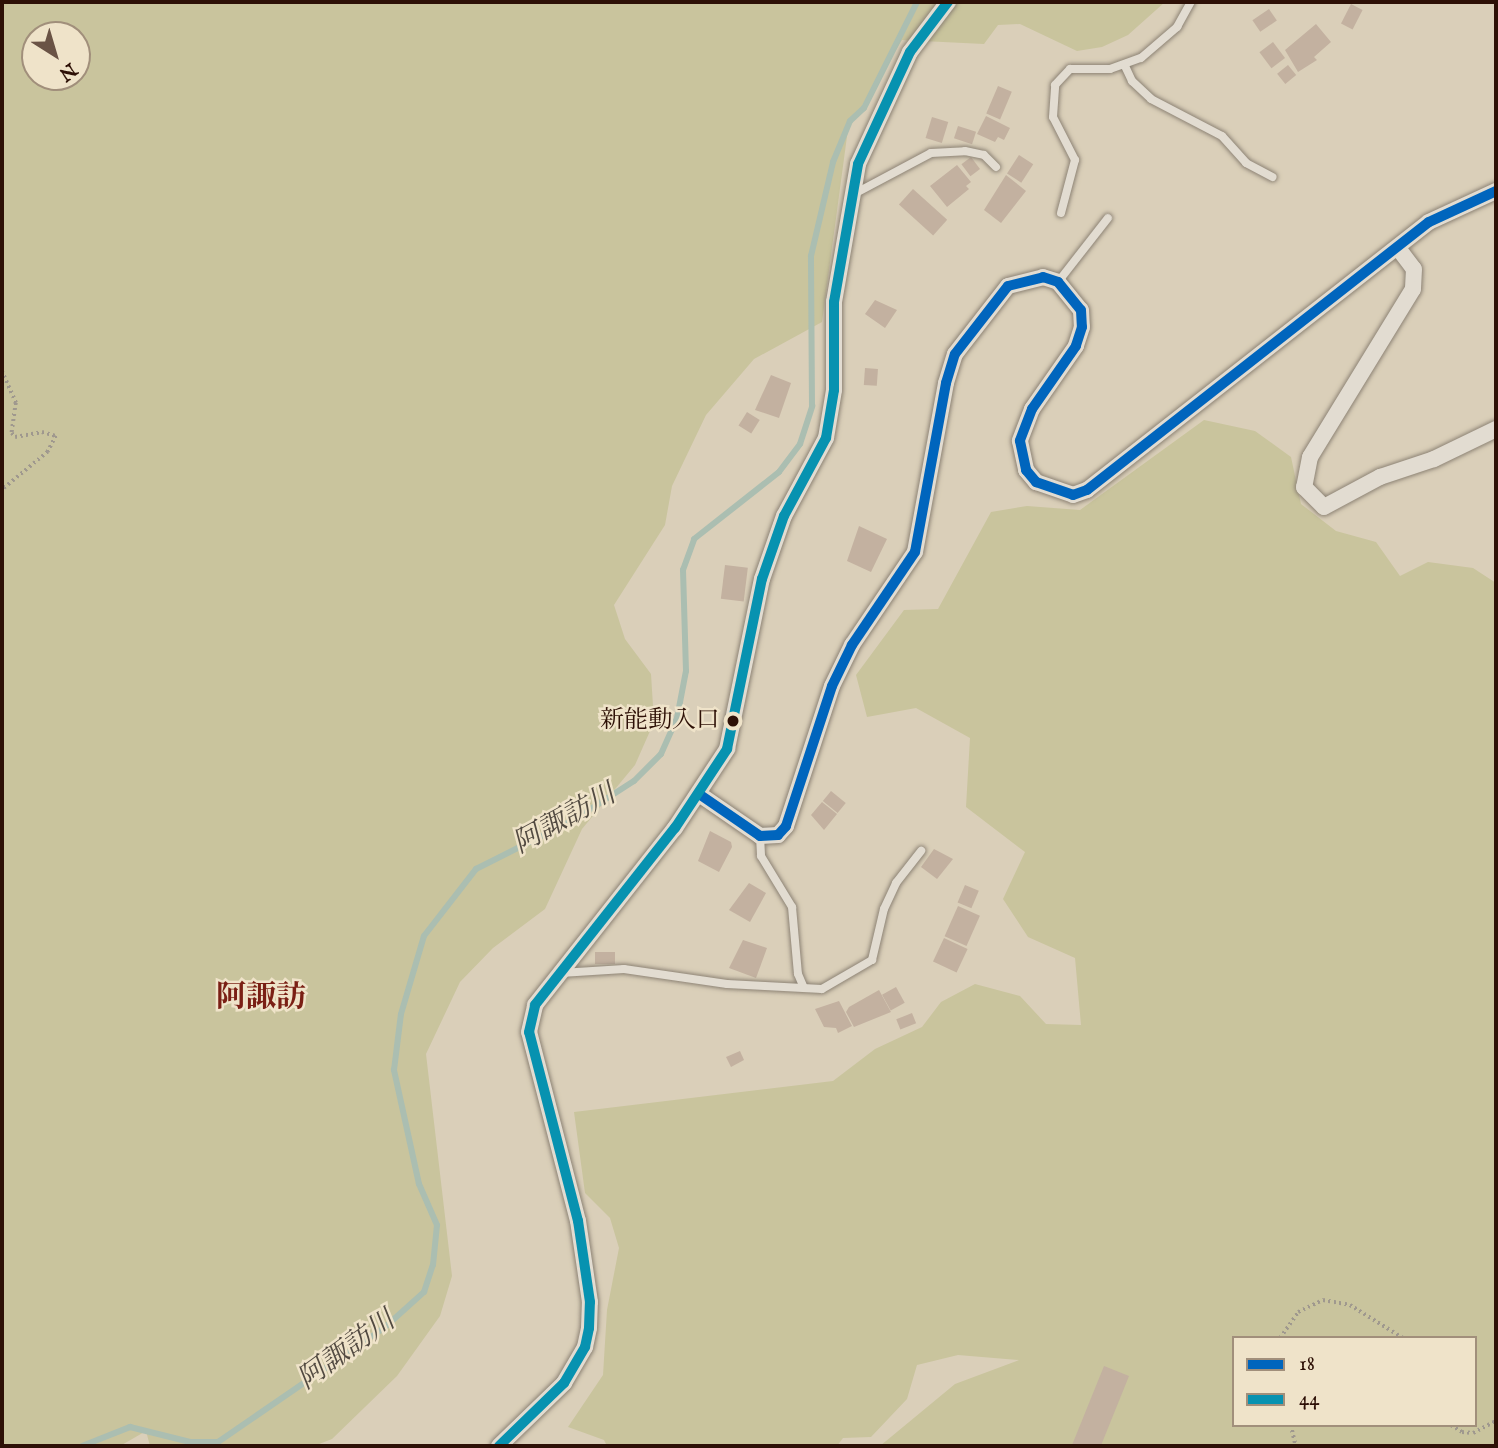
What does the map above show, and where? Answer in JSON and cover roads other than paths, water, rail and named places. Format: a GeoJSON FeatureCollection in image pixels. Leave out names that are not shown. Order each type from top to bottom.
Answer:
{"type":"FeatureCollection","features":[{"type":"Feature","properties":{"kind":"street"},"geometry":{"type":"LineString","coordinates":[[499,1446],[564,1383],[585,1347],[589,1328],[589,1291],[578,1221],[529,1032],[535,1005],[699,794],[727,749],[762,579],[783,516],[826,438],[834,390],[834,302],[858,164],[891,88],[930,21],[948,2]]}},
{"type":"Feature","properties":{"kind":"street"},"geometry":{"type":"LineString","coordinates":[[699,794],[760,836],[778,835],[786,826],[832,686],[858,635],[915,552],[946,383],[956,354],[1008,286],[1043,276],[1058,282],[1081,310],[1082,327],[1076,346],[1032,409],[1020,441],[1026,470],[1036,482],[1073,495],[1087,490],[1449,209],[1496,191]]}},
{"type":"Feature","properties":{"kind":"street"},"geometry":{"type":"LineString","coordinates":[[1398,248],[1414,269],[1413,289],[1310,457],[1304,487],[1324,507],[1380,477],[1434,459],[1496,429]]}},
{"type":"Feature","properties":{"kind":"lane"},"geometry":{"type":"LineString","coordinates":[[1061,213],[1075,160],[1053,117],[1055,85],[1070,69],[1125,66],[1160,45],[1191,2]]}},
{"type":"Feature","properties":{"kind":"lane"},"geometry":{"type":"LineString","coordinates":[[1125,66],[1132,81],[1152,99],[1222,136],[1246,163],[1272,177]]}},
{"type":"Feature","properties":{"kind":"lane"},"geometry":{"type":"LineString","coordinates":[[851,195],[892,177],[931,152],[965,151],[984,155],[996,167]]}},
{"type":"Feature","properties":{"kind":"lane"},"geometry":{"type":"LineString","coordinates":[[1058,282],[1108,218]]}},
{"type":"Feature","properties":{"kind":"lane"},"geometry":{"type":"LineString","coordinates":[[760,836],[761,856],[792,907],[798,974],[804,988]]}},
{"type":"Feature","properties":{"kind":"lane"},"geometry":{"type":"LineString","coordinates":[[558,974],[624,969],[727,984],[822,989],[838,983],[872,960],[884,909],[896,883],[921,851]]}},
{"type":"Feature","properties":{"kind":"waterway","name":"阿諏訪川"},"geometry":{"type":"LineString","coordinates":[[82,1446],[130,1427],[190,1442],[218,1442],[384,1328],[424,1292],[433,1265],[437,1225],[419,1184],[394,1070],[401,1014],[424,936],[476,869],[575,819],[634,781],[661,754],[677,718],[686,671],[683,570],[694,539],[779,472],[800,444],[812,406],[811,256],[833,162],[850,121],[864,108],[917,2]]}},
{"type":"Feature","properties":{"kind":"place","name":"新能動入口"},"geometry":{"type":"Point","coordinates":[733,721]}},
{"type":"Feature","properties":{"kind":"district","name":"阿諏訪"},"geometry":{"type":"Point","coordinates":[261,998]}}]}
